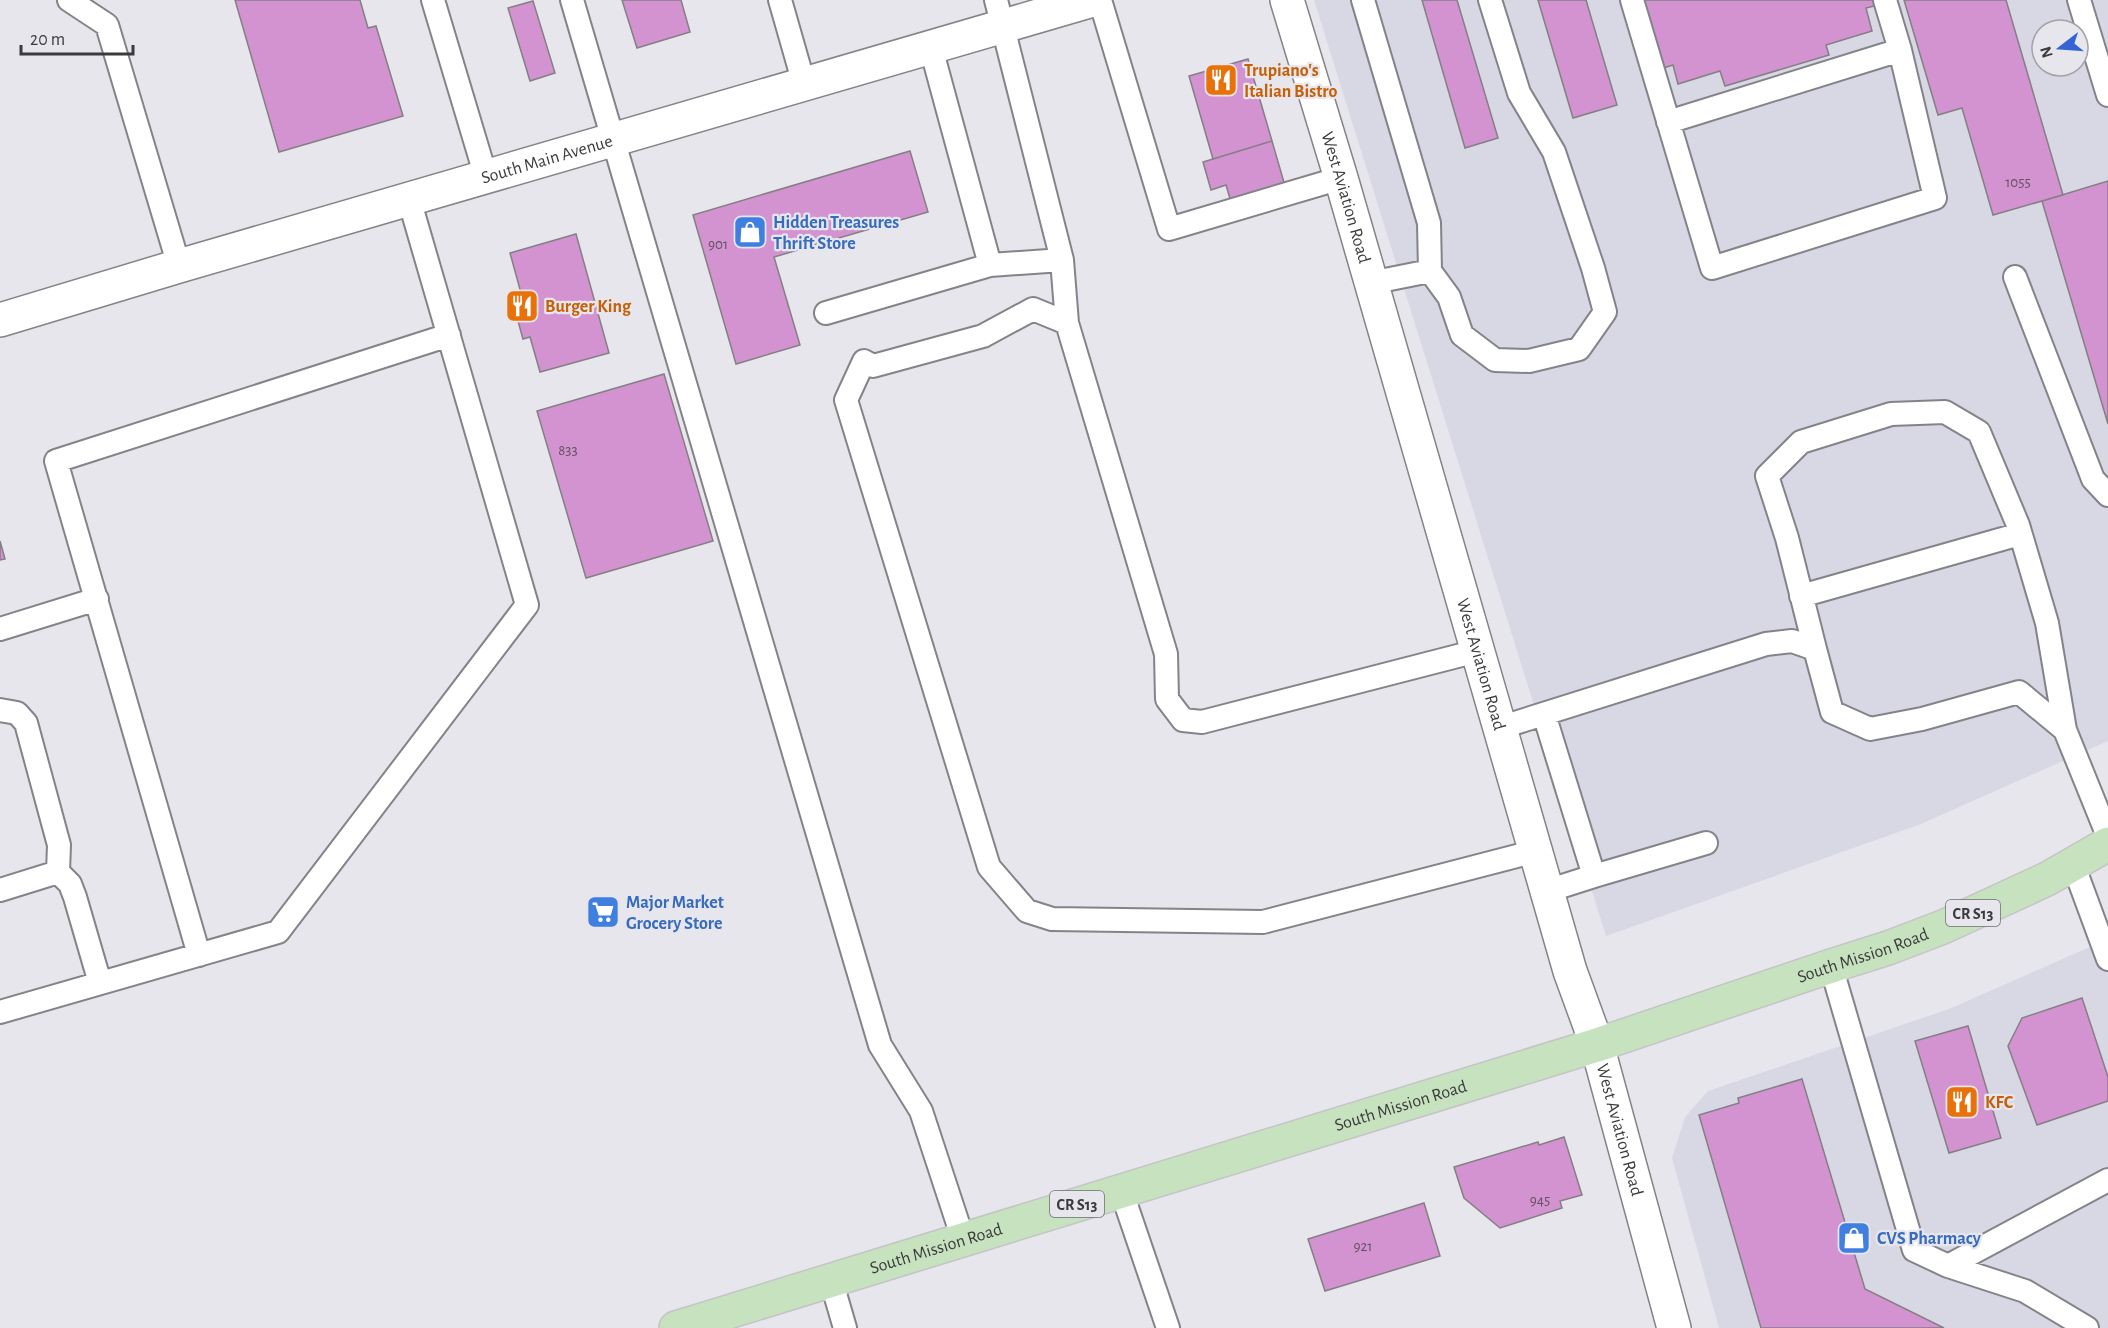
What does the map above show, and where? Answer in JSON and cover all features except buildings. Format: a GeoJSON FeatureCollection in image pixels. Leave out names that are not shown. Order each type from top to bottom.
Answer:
{"type":"FeatureCollection","features":[{"type":"Feature","properties":{"kind":"main road","name":"South Mission Road"},"geometry":{"type":"LineString","coordinates":[[676,1328],[1597,1046],[1888,948],[1943,927],[2047,879],[2108,844]]}},
{"type":"Feature","properties":{"kind":"street","name":"South Main Avenue"},"geometry":{"type":"LineString","coordinates":[[0,320],[931,48],[1000,13],[1093,0]]}},
{"type":"Feature","properties":{"kind":"street","name":"West Aviation Road"},"geometry":{"type":"LineString","coordinates":[[1287,0],[1341,178],[1570,971],[1597,1046],[1674,1328]]}},
{"type":"Feature","properties":{"kind":"lane"},"geometry":{"type":"LineString","coordinates":[[69,0],[107,25],[179,266]]}},
{"type":"Feature","properties":{"kind":"lane"},"geometry":{"type":"LineString","coordinates":[[433,0],[486,177]]}},
{"type":"Feature","properties":{"kind":"lane"},"geometry":{"type":"LineString","coordinates":[[572,0],[880,1045],[921,1112],[963,1239]]}},
{"type":"Feature","properties":{"kind":"lane"},"geometry":{"type":"LineString","coordinates":[[780,0],[804,84]]}},
{"type":"Feature","properties":{"kind":"lane"},"geometry":{"type":"LineString","coordinates":[[1100,0],[1169,229],[1341,178]]}},
{"type":"Feature","properties":{"kind":"lane"},"geometry":{"type":"LineString","coordinates":[[1363,0],[1429,223],[1430,271],[1449,297],[1462,335],[1495,360],[1529,361],[1580,349],[1605,312],[1593,268],[1554,152],[1519,93],[1490,0]]}},
{"type":"Feature","properties":{"kind":"lane"},"geometry":{"type":"LineString","coordinates":[[1632,0],[1712,268],[1935,198],[1900,50],[1885,0]]}},
{"type":"Feature","properties":{"kind":"lane"},"geometry":{"type":"LineString","coordinates":[[2079,0],[2108,95]]}},
{"type":"Feature","properties":{"kind":"lane"},"geometry":{"type":"LineString","coordinates":[[1000,13],[1062,260],[1067,323],[1166,654],[1167,699],[1183,720],[1202,722],[1477,651]]}},
{"type":"Feature","properties":{"kind":"lane"},"geometry":{"type":"LineString","coordinates":[[931,48],[990,265]]}},
{"type":"Feature","properties":{"kind":"lane"},"geometry":{"type":"LineString","coordinates":[[1668,122],[1900,50]]}},
{"type":"Feature","properties":{"kind":"lane"},"geometry":{"type":"LineString","coordinates":[[0,1012],[278,932],[526,605],[409,199]]}},
{"type":"Feature","properties":{"kind":"lane"},"geometry":{"type":"LineString","coordinates":[[826,313],[990,265],[1062,260]]}},
{"type":"Feature","properties":{"kind":"lane"},"geometry":{"type":"LineString","coordinates":[[1370,283],[1430,271]]}},
{"type":"Feature","properties":{"kind":"lane"},"geometry":{"type":"LineString","coordinates":[[2015,276],[2093,479],[2108,495]]}},
{"type":"Feature","properties":{"kind":"lane"},"geometry":{"type":"LineString","coordinates":[[1067,323],[1033,309],[984,336],[873,366],[864,361],[846,400],[989,867],[1027,910],[1052,919],[1263,922],[1536,851]]}},
{"type":"Feature","properties":{"kind":"lane"},"geometry":{"type":"LineString","coordinates":[[199,955],[56,460],[449,335]]}},
{"type":"Feature","properties":{"kind":"lane"},"geometry":{"type":"LineString","coordinates":[[2065,730],[2019,692],[1922,719],[1870,729],[1832,712],[1787,538],[1767,476],[1801,442],[1891,414],[1945,412],[1979,432],[2020,534],[2047,623],[2065,730],[2108,836]]}},
{"type":"Feature","properties":{"kind":"lane"},"geometry":{"type":"LineString","coordinates":[[1802,596],[2020,534]]}},
{"type":"Feature","properties":{"kind":"lane"},"geometry":{"type":"LineString","coordinates":[[0,629],[97,599]]}},
{"type":"Feature","properties":{"kind":"lane"},"geometry":{"type":"LineString","coordinates":[[1499,728],[1766,644],[1792,641],[1815,649]]}},
{"type":"Feature","properties":{"kind":"lane"},"geometry":{"type":"LineString","coordinates":[[8,711],[26,723],[59,845],[58,872],[70,884],[75,897],[100,983]]}},
{"type":"Feature","properties":{"kind":"lane"},"geometry":{"type":"LineString","coordinates":[[1544,714],[1594,876]]}},
{"type":"Feature","properties":{"kind":"lane"},"geometry":{"type":"LineString","coordinates":[[1547,891],[1706,843]]}},
{"type":"Feature","properties":{"kind":"lane"},"geometry":{"type":"LineString","coordinates":[[2073,864],[2108,959]]}},
{"type":"Feature","properties":{"kind":"lane"},"geometry":{"type":"LineString","coordinates":[[0,890],[58,872]]}},
{"type":"Feature","properties":{"kind":"lane"},"geometry":{"type":"LineString","coordinates":[[1831,966],[1914,1250],[1948,1266],[2025,1291],[2087,1328]]}},
{"type":"Feature","properties":{"kind":"lane"},"geometry":{"type":"LineString","coordinates":[[1948,1266],[2108,1180]]}},
{"type":"Feature","properties":{"kind":"lane"},"geometry":{"type":"LineString","coordinates":[[1121,1190],[1168,1328]]}},
{"type":"Feature","properties":{"kind":"lane"},"geometry":{"type":"LineString","coordinates":[[831,1280],[845,1328]]}},
{"type":"Feature","properties":{"kind":"shaded area"},"geometry":{"type":"Polygon","coordinates":[[[1314,0],[2108,0],[2108,741],[1921,824],[1606,936],[1314,0]]]}},
{"type":"Feature","properties":{"kind":"shaded area"},"geometry":{"type":"Polygon","coordinates":[[[2108,939],[2108,1328],[1719,1328],[1672,1158],[1685,1117],[1708,1091],[1949,1009],[2108,939]]]}},
{"type":"Feature","properties":{"kind":"place","name":"Trupiano's Italian Bistro"},"geometry":{"type":"Point","coordinates":[1221,80]}},
{"type":"Feature","properties":{"kind":"place","name":"Hidden Treasures Thrift Store"},"geometry":{"type":"Point","coordinates":[750,232]}},
{"type":"Feature","properties":{"kind":"place","name":"Burger King"},"geometry":{"type":"Point","coordinates":[522,306]}},
{"type":"Feature","properties":{"kind":"place","name":"Major Market Grocery Store"},"geometry":{"type":"Point","coordinates":[603,912]}},
{"type":"Feature","properties":{"kind":"place","name":"KFC"},"geometry":{"type":"Point","coordinates":[1962,1102]}},
{"type":"Feature","properties":{"kind":"place","name":"CVS Pharmacy"},"geometry":{"type":"Point","coordinates":[1854,1238]}}]}
